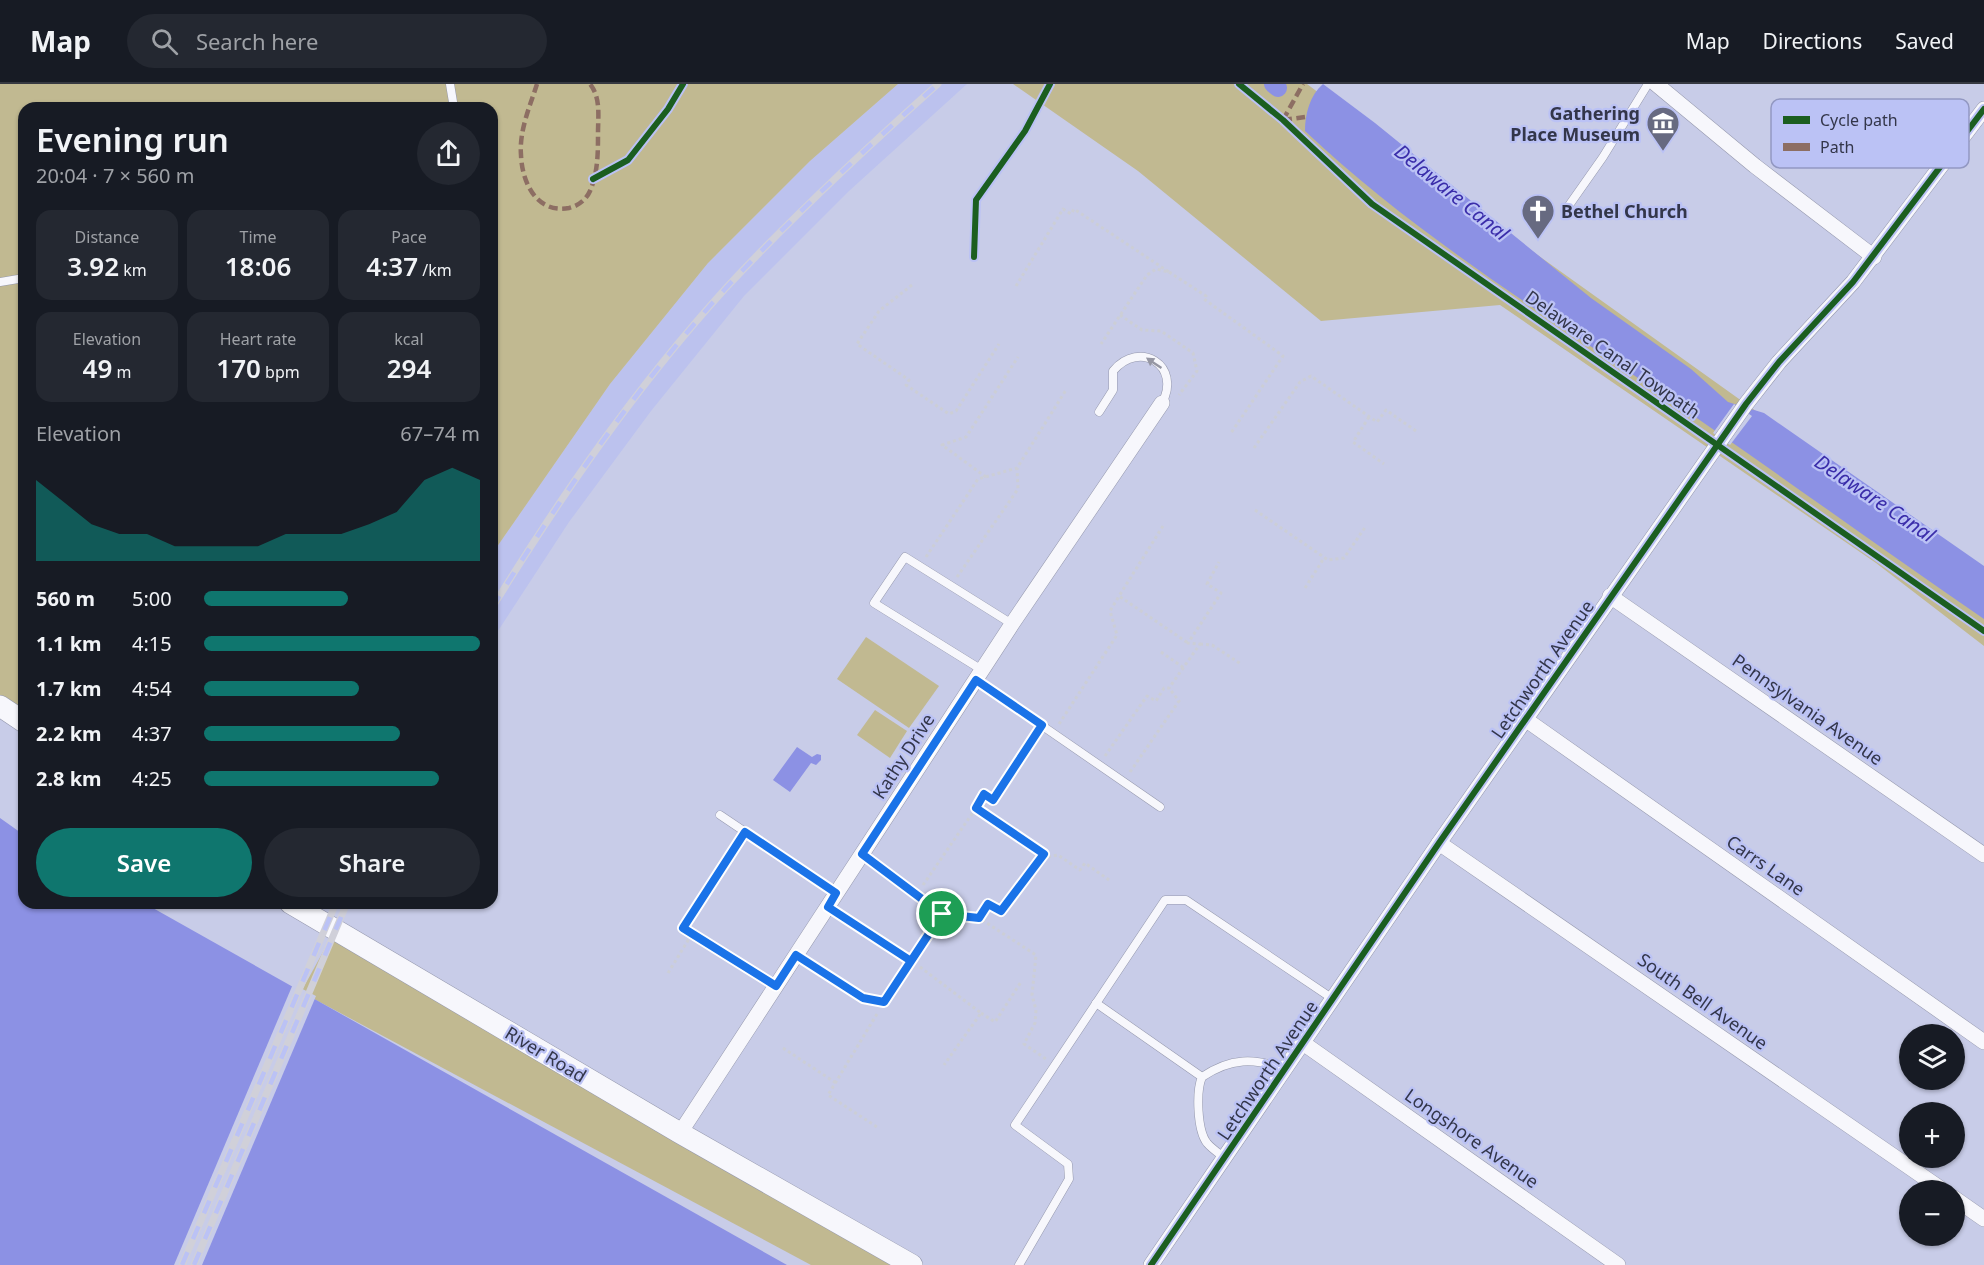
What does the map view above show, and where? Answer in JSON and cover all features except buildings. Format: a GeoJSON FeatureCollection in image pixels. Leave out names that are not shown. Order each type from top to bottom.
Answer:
{"type":"FeatureCollection","features":[{"type":"Feature","properties":{"kind":"main road"},"geometry":{"type":"LineString","coordinates":[[0,706],[18,718]]}},
{"type":"Feature","properties":{"kind":"main road","name":"River Road"},"geometry":{"type":"LineString","coordinates":[[300,909],[680,1133],[912,1265]]}},
{"type":"Feature","properties":{"kind":"street"},"geometry":{"type":"LineString","coordinates":[[1656,84],[1755,166],[1874,257]]}},
{"type":"Feature","properties":{"kind":"street","name":"Letchworth Avenue"},"geometry":{"type":"LineString","coordinates":[[1969,130],[1984,110]]}},
{"type":"Feature","properties":{"kind":"street","name":"Letchworth Avenue"},"geometry":{"type":"LineString","coordinates":[[1151,1265],[1226,1159],[1439,843],[1746,404],[1779,362],[1854,282],[1941,168]]}},
{"type":"Feature","properties":{"kind":"street","name":"Kathy Drive"},"geometry":{"type":"LineString","coordinates":[[680,1133],[1012,624],[1162,403]]}},
{"type":"Feature","properties":{"kind":"street","name":"Pennsylvania Avenue"},"geometry":{"type":"LineString","coordinates":[[1610,596],[1984,855]]}},
{"type":"Feature","properties":{"kind":"street","name":"Carrs Lane"},"geometry":{"type":"LineString","coordinates":[[1525,719],[1984,1042]]}},
{"type":"Feature","properties":{"kind":"street","name":"South Bell Avenue"},"geometry":{"type":"LineString","coordinates":[[1439,843],[1928,1180]]}},
{"type":"Feature","properties":{"kind":"street","name":"Longshore Avenue"},"geometry":{"type":"LineString","coordinates":[[1303,1043],[1618,1265]]}},
{"type":"Feature","properties":{"kind":"street"},"geometry":{"type":"LineString","coordinates":[[1965,1206],[1984,1219]]}},
{"type":"Feature","properties":{"kind":"lane"},"geometry":{"type":"LineString","coordinates":[[450,84],[453,102]]}},
{"type":"Feature","properties":{"kind":"lane"},"geometry":{"type":"LineString","coordinates":[[1565,211],[1603,157],[1648,84]]}},
{"type":"Feature","properties":{"kind":"lane"},"geometry":{"type":"LineString","coordinates":[[0,282],[18,279]]}},
{"type":"Feature","properties":{"kind":"lane"},"geometry":{"type":"LineString","coordinates":[[1098,412],[1113,390],[1113,371],[1119,363],[1138,356],[1148,357],[1163,368],[1168,386],[1162,403]]}},
{"type":"Feature","properties":{"kind":"lane"},"geometry":{"type":"LineString","coordinates":[[1012,624],[905,557],[874,603],[979,675],[1042,725],[1098,765],[1161,807]]}},
{"type":"Feature","properties":{"kind":"lane"},"geometry":{"type":"LineString","coordinates":[[720,815],[836,893]]}},
{"type":"Feature","properties":{"kind":"lane"},"geometry":{"type":"LineString","coordinates":[[796,955],[863,998],[884,1002],[942,914],[862,854]]}},
{"type":"Feature","properties":{"kind":"lane"},"geometry":{"type":"LineString","coordinates":[[1020,1265],[1070,1179],[1068,1164],[1015,1125],[1165,900],[1186,900],[1333,999]]}},
{"type":"Feature","properties":{"kind":"lane"},"geometry":{"type":"LineString","coordinates":[[828,907],[911,961]]}},
{"type":"Feature","properties":{"kind":"lane"},"geometry":{"type":"LineString","coordinates":[[1096,1002],[1202,1077]]}},
{"type":"Feature","properties":{"kind":"lane"},"geometry":{"type":"LineString","coordinates":[[1226,1159],[1206,1142],[1199,1116],[1198,1085],[1202,1077],[1238,1061],[1264,1060],[1285,1070]]}},
{"type":"Feature","properties":{"kind":"path"},"geometry":{"type":"LineString","coordinates":[[1016,286],[1063,209],[1071,214],[1074,209],[1206,296],[1204,299],[1283,356],[1231,433]]}},
{"type":"Feature","properties":{"kind":"path"},"geometry":{"type":"LineString","coordinates":[[1101,344],[1147,275],[1156,269],[1169,272]]}},
{"type":"Feature","properties":{"kind":"path"},"geometry":{"type":"LineString","coordinates":[[912,285],[879,310],[857,344],[909,380],[906,385],[949,414],[956,411],[999,344]]}},
{"type":"Feature","properties":{"kind":"path"},"geometry":{"type":"LineString","coordinates":[[1120,315],[1142,330],[1161,331],[1193,353],[1197,370],[1178,397]]}},
{"type":"Feature","properties":{"kind":"path"},"geometry":{"type":"LineString","coordinates":[[986,477],[942,445],[966,437],[1018,357]]}},
{"type":"Feature","properties":{"kind":"path"},"geometry":{"type":"LineString","coordinates":[[1254,448],[1300,382],[1311,376],[1377,422],[1386,410],[1416,431]]}},
{"type":"Feature","properties":{"kind":"path"},"geometry":{"type":"LineString","coordinates":[[951,585],[1018,489],[1017,468],[1066,390]]}},
{"type":"Feature","properties":{"kind":"path"},"geometry":{"type":"LineString","coordinates":[[1370,416],[1353,442],[1384,464]]}},
{"type":"Feature","properties":{"kind":"path"},"geometry":{"type":"LineString","coordinates":[[920,566],[978,479],[1017,468]]}},
{"type":"Feature","properties":{"kind":"path"},"geometry":{"type":"LineString","coordinates":[[1255,510],[1324,558],[1342,560],[1366,526]]}},
{"type":"Feature","properties":{"kind":"path"},"geometry":{"type":"LineString","coordinates":[[1053,733],[1117,635],[1110,611],[1163,525]]}},
{"type":"Feature","properties":{"kind":"path"},"geometry":{"type":"LineString","coordinates":[[1305,588],[1324,558]]}},
{"type":"Feature","properties":{"kind":"path"},"geometry":{"type":"LineString","coordinates":[[1188,643],[1221,593],[1207,584],[1219,562]]}},
{"type":"Feature","properties":{"kind":"path"},"geometry":{"type":"LineString","coordinates":[[1119,596],[1188,643],[1212,645],[1241,664]]}},
{"type":"Feature","properties":{"kind":"path"},"geometry":{"type":"LineString","coordinates":[[1098,765],[1147,696],[1156,701],[1164,688],[1169,688],[1200,644]]}},
{"type":"Feature","properties":{"kind":"path"},"geometry":{"type":"LineString","coordinates":[[1161,652],[1184,668]]}},
{"type":"Feature","properties":{"kind":"path"},"geometry":{"type":"LineString","coordinates":[[1123,781],[1179,701],[1169,688]]}},
{"type":"Feature","properties":{"kind":"path"},"geometry":{"type":"LineString","coordinates":[[917,895],[984,794],[993,800],[1042,725]]}},
{"type":"Feature","properties":{"kind":"path"},"geometry":{"type":"LineString","coordinates":[[976,808],[1047,857],[1058,855],[1080,870],[1084,863],[1109,880]]}},
{"type":"Feature","properties":{"kind":"path"},"geometry":{"type":"LineString","coordinates":[[745,832],[683,928],[776,986]]}},
{"type":"Feature","properties":{"kind":"path"},"geometry":{"type":"LineString","coordinates":[[979,918],[988,904],[1001,911],[1044,854]]}},
{"type":"Feature","properties":{"kind":"path"},"geometry":{"type":"LineString","coordinates":[[942,914],[979,918],[1036,955],[1032,995],[1036,1010],[1035,1023],[1024,1044],[1055,1066]]}},
{"type":"Feature","properties":{"kind":"path"},"geometry":{"type":"LineString","coordinates":[[668,973],[692,934]]}},
{"type":"Feature","properties":{"kind":"path"},"geometry":{"type":"LineString","coordinates":[[911,961],[995,1022],[1022,982]]}},
{"type":"Feature","properties":{"kind":"path"},"geometry":{"type":"LineString","coordinates":[[878,1127],[828,1095],[884,1002]]}},
{"type":"Feature","properties":{"kind":"path"},"geometry":{"type":"LineString","coordinates":[[944,1065],[981,1013]]}},
{"type":"Feature","properties":{"kind":"path"},"geometry":{"type":"LineString","coordinates":[[783,1048],[836,1083]]}},
{"type":"Feature","properties":{"kind":"shaded area"},"geometry":{"type":"Polygon","coordinates":[[[0,84],[898,84],[810,161],[708,263],[610,384],[498,545],[498,102],[18,102],[18,711],[0,698],[0,84]]]}},
{"type":"Feature","properties":{"kind":"shaded area"},"geometry":{"type":"Polygon","coordinates":[[[898,84],[967,84],[849,191],[744,296],[651,411],[569,522],[498,631],[498,545],[610,384],[708,263],[810,161],[898,84]]]}},
{"type":"Feature","properties":{"kind":"shaded area"},"geometry":{"type":"Polygon","coordinates":[[[1013,84],[1307,84],[1483,216],[1984,574],[1984,646],[1876,563],[1500,305],[1321,321],[1138,171],[1013,84]]]}},
{"type":"Feature","properties":{"kind":"shaded area"},"geometry":{"type":"Polygon","coordinates":[[[866,637],[939,686],[909,728],[837,679],[866,637]]]}},
{"type":"Feature","properties":{"kind":"shaded area"},"geometry":{"type":"Polygon","coordinates":[[[875,710],[907,731],[890,758],[857,735],[875,710]]]}},
{"type":"Feature","properties":{"kind":"shaded area"},"geometry":{"type":"Polygon","coordinates":[[[335,930],[913,1265],[811,1265],[301,992],[335,930]]]}},
{"type":"Feature","properties":{"kind":"water","name":"Delaware Canal"},"geometry":{"type":"Polygon","coordinates":[[[1323,84],[1375,123],[1591,298],[1691,369],[1728,402],[1764,413],[1984,566],[1984,619],[1692,415],[1516,296],[1428,234],[1386,201],[1305,131],[1309,105],[1318,88],[1323,84]]]}},
{"type":"Feature","properties":{"kind":"water"},"geometry":{"type":"Polygon","coordinates":[[[797,747],[812,757],[817,754],[821,755],[821,760],[816,765],[811,763],[790,792],[773,780],[797,747]]]}},
{"type":"Feature","properties":{"kind":"water"},"geometry":{"type":"Polygon","coordinates":[[[0,818],[18,831],[18,909],[155,909],[787,1265],[0,1265],[0,818]]]}},
{"type":"Feature","properties":{"kind":"pier"},"geometry":{"type":"Polygon","coordinates":[[[1734,404],[1752,416],[1730,445],[1713,433],[1734,404]]]}},
{"type":"Feature","properties":{"kind":"pier"},"geometry":{"type":"Polygon","coordinates":[[[293,984],[316,996],[202,1265],[174,1265],[293,984]]]}},
{"type":"Feature","properties":{"kind":"waterway"},"geometry":{"type":"LineString","coordinates":[[1273,84],[1278,88]]}},
{"type":"Feature","properties":{"kind":"railway"},"geometry":{"type":"LineString","coordinates":[[498,599],[601,443],[692,326],[750,262],[802,210],[938,84]]}},
{"type":"Feature","properties":{"kind":"railway"},"geometry":{"type":"LineString","coordinates":[[182,1265],[333,909]]}},
{"type":"Feature","properties":{"kind":"railway"},"geometry":{"type":"LineString","coordinates":[[194,1265],[344,909]]}},
{"type":"Feature","properties":{"kind":"marked path"},"geometry":{"type":"LineString","coordinates":[[537,84],[523,128],[522,166],[533,194],[548,206],[558,209],[576,206],[581,202],[588,194],[595,177],[598,155],[598,107],[594,89],[590,84]]}},
{"type":"Feature","properties":{"kind":"marked path"},"geometry":{"type":"LineString","coordinates":[[1283,120],[1303,84]]}},
{"type":"Feature","properties":{"kind":"marked path"},"geometry":{"type":"LineString","coordinates":[[1283,120],[1305,117]]}},
{"type":"Feature","properties":{"kind":"cycle path"},"geometry":{"type":"LineString","coordinates":[[593,179],[628,160],[668,109],[683,84]]}},
{"type":"Feature","properties":{"kind":"cycle path"},"geometry":{"type":"LineString","coordinates":[[974,257],[976,200],[1025,131],[1050,84]]}},
{"type":"Feature","properties":{"kind":"cycle path","name":"Delaware Canal Towpath"},"geometry":{"type":"LineString","coordinates":[[1239,84],[1283,120],[1372,204],[1984,631]]}},
{"type":"Feature","properties":{"kind":"cycle path"},"geometry":{"type":"LineString","coordinates":[[1969,129],[1984,109]]}},
{"type":"Feature","properties":{"kind":"cycle path"},"geometry":{"type":"LineString","coordinates":[[1151,1265],[1439,843],[1746,404],[1779,362],[1853,282],[1939,168]]}},
{"type":"Feature","properties":{"kind":"place","name":"Gathering Place Museum"},"geometry":{"type":"Point","coordinates":[1663,152]}},
{"type":"Feature","properties":{"kind":"place","name":"Bethel Church"},"geometry":{"type":"Point","coordinates":[1538,240]}},
{"type":"Feature","properties":{"kind":"route"},"geometry":{"type":"LineString","coordinates":[[942,914],[862,854],[976,680],[1042,725],[993,800],[984,794],[976,808],[1044,854],[1001,911],[988,904],[979,918],[942,914],[884,1002],[863,998],[796,955],[776,986],[683,928],[745,832],[836,893],[828,907],[911,961],[942,914]]}}]}
